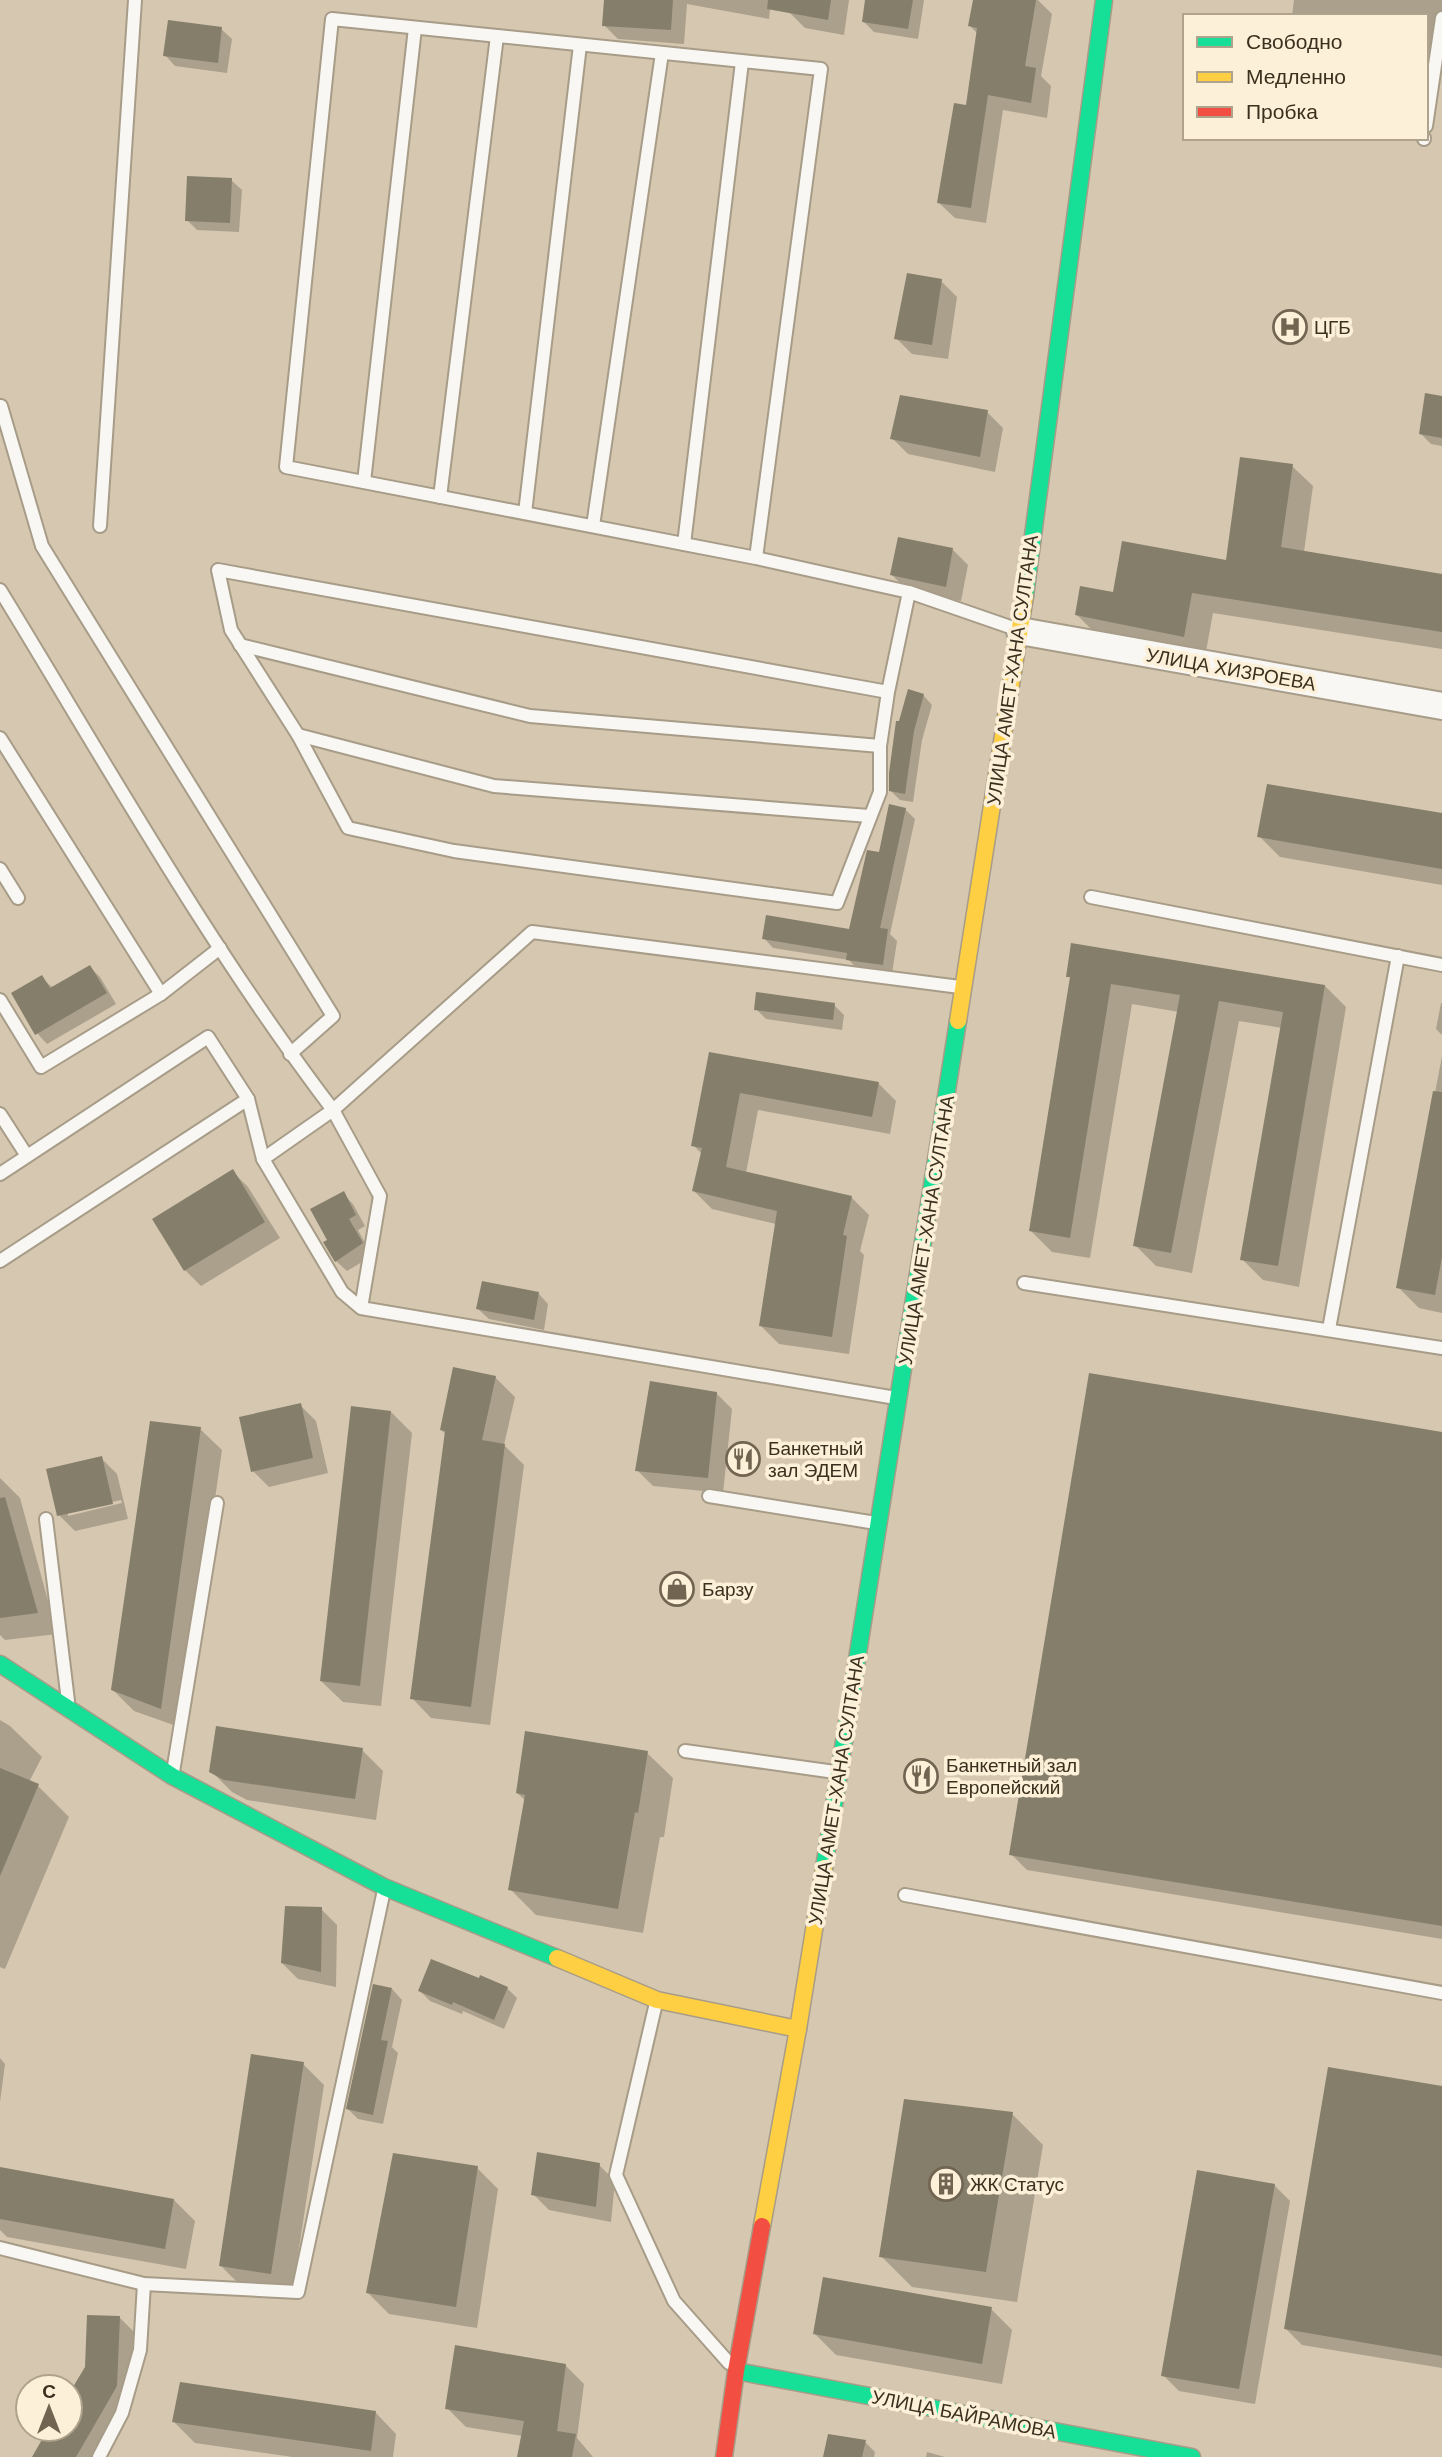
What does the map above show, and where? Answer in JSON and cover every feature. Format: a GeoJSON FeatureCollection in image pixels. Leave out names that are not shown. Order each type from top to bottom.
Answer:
{"type":"FeatureCollection","features":[{"type":"Feature","properties":{"kind":"main road","name":"УЛИЦА АМЕТ-ХАНА СУЛТАНА"},"geometry":{"type":"LineString","coordinates":[[724,2457],[736,2371],[798,2029],[1020,631],[1104,0]]}},
{"type":"Feature","properties":{"kind":"main road"},"geometry":{"type":"LineString","coordinates":[[0,1664],[172,1776],[384,1887],[657,2000],[798,2029]]}},
{"type":"Feature","properties":{"kind":"main road","name":"УЛИЦА БАЙРАМОВА"},"geometry":{"type":"LineString","coordinates":[[736,2371],[1192,2457]]}},
{"type":"Feature","properties":{"kind":"street","name":"УЛИЦА ХИЗРОЕВА"},"geometry":{"type":"LineString","coordinates":[[1020,631],[1442,706]]}},
{"type":"Feature","properties":{"kind":"lane"},"geometry":{"type":"LineString","coordinates":[[100,526],[135,0]]}},
{"type":"Feature","properties":{"kind":"lane"},"geometry":{"type":"LineString","coordinates":[[1428,112],[1442,18]]}},
{"type":"Feature","properties":{"kind":"lane"},"geometry":{"type":"LineString","coordinates":[[756,558],[821,69],[332,19],[286,467],[756,558],[909,592],[1020,631]]}},
{"type":"Feature","properties":{"kind":"lane"},"geometry":{"type":"LineString","coordinates":[[364,482],[415,28]]}},
{"type":"Feature","properties":{"kind":"lane"},"geometry":{"type":"LineString","coordinates":[[440,497],[497,36]]}},
{"type":"Feature","properties":{"kind":"lane"},"geometry":{"type":"LineString","coordinates":[[525,513],[580,45]]}},
{"type":"Feature","properties":{"kind":"lane"},"geometry":{"type":"LineString","coordinates":[[593,526],[662,53]]}},
{"type":"Feature","properties":{"kind":"lane"},"geometry":{"type":"LineString","coordinates":[[684,544],[742,61]]}},
{"type":"Feature","properties":{"kind":"lane"},"geometry":{"type":"LineString","coordinates":[[1,407],[42,546],[333,1016],[290,1054]]}},
{"type":"Feature","properties":{"kind":"lane"},"geometry":{"type":"LineString","coordinates":[[888,692],[218,570],[230,630],[298,735],[348,828],[454,851],[837,903],[880,792],[880,746],[888,692],[909,592]]}},
{"type":"Feature","properties":{"kind":"lane"},"geometry":{"type":"LineString","coordinates":[[0,590],[220,948],[290,1054],[333,1110],[380,1196],[361,1308]]}},
{"type":"Feature","properties":{"kind":"lane"},"geometry":{"type":"LineString","coordinates":[[240,645],[530,716],[880,746]]}},
{"type":"Feature","properties":{"kind":"lane"},"geometry":{"type":"LineString","coordinates":[[298,735],[494,786],[869,816]]}},
{"type":"Feature","properties":{"kind":"lane"},"geometry":{"type":"LineString","coordinates":[[0,738],[161,994]]}},
{"type":"Feature","properties":{"kind":"lane"},"geometry":{"type":"LineString","coordinates":[[0,869],[18,898]]}},
{"type":"Feature","properties":{"kind":"lane"},"geometry":{"type":"LineString","coordinates":[[1091,897],[1442,965]]}},
{"type":"Feature","properties":{"kind":"lane"},"geometry":{"type":"LineString","coordinates":[[263,1159],[333,1110],[531,932],[964,988]]}},
{"type":"Feature","properties":{"kind":"lane"},"geometry":{"type":"LineString","coordinates":[[0,1000],[41,1067],[161,994],[220,948]]}},
{"type":"Feature","properties":{"kind":"lane"},"geometry":{"type":"LineString","coordinates":[[1329,1329],[1398,956]]}},
{"type":"Feature","properties":{"kind":"lane"},"geometry":{"type":"LineString","coordinates":[[0,1174],[208,1037],[248,1099],[263,1159],[342,1292],[361,1308],[900,1398]]}},
{"type":"Feature","properties":{"kind":"lane"},"geometry":{"type":"LineString","coordinates":[[0,1261],[248,1099]]}},
{"type":"Feature","properties":{"kind":"lane"},"geometry":{"type":"LineString","coordinates":[[0,1114],[27,1156]]}},
{"type":"Feature","properties":{"kind":"lane"},"geometry":{"type":"LineString","coordinates":[[1024,1283],[1442,1348]]}},
{"type":"Feature","properties":{"kind":"lane"},"geometry":{"type":"LineString","coordinates":[[709,1496],[879,1524]]}},
{"type":"Feature","properties":{"kind":"lane"},"geometry":{"type":"LineString","coordinates":[[172,1776],[217,1503]]}},
{"type":"Feature","properties":{"kind":"lane"},"geometry":{"type":"LineString","coordinates":[[46,1520],[69,1709]]}},
{"type":"Feature","properties":{"kind":"lane"},"geometry":{"type":"LineString","coordinates":[[685,1751],[838,1773]]}},
{"type":"Feature","properties":{"kind":"lane"},"geometry":{"type":"LineString","coordinates":[[0,2248],[144,2284],[298,2292],[384,1887]]}},
{"type":"Feature","properties":{"kind":"lane"},"geometry":{"type":"LineString","coordinates":[[905,1895],[1442,1993]]}},
{"type":"Feature","properties":{"kind":"lane"},"geometry":{"type":"LineString","coordinates":[[657,2000],[616,2175],[674,2301],[736,2371]]}},
{"type":"Feature","properties":{"kind":"lane"},"geometry":{"type":"LineString","coordinates":[[99,2457],[122,2413],[140,2350],[144,2284]]}},
{"type":"Feature","properties":{"kind":"building"},"geometry":{"type":"Polygon","coordinates":[[[604,0],[673,0],[671,30],[602,26],[604,0]]]}},
{"type":"Feature","properties":{"kind":"building"},"geometry":{"type":"Polygon","coordinates":[[[768,0],[831,0],[828,20],[767,9],[768,0]]]}},
{"type":"Feature","properties":{"kind":"building"},"geometry":{"type":"Polygon","coordinates":[[[865,0],[913,0],[908,29],[862,22],[865,0]]]}},
{"type":"Feature","properties":{"kind":"building"},"geometry":{"type":"Polygon","coordinates":[[[973,0],[1036,0],[1025,66],[1036,68],[1031,103],[988,95],[971,208],[937,203],[954,103],[966,105],[977,28],[968,26],[973,0]]]}},
{"type":"Feature","properties":{"kind":"building"},"geometry":{"type":"Polygon","coordinates":[[[168,20],[222,27],[218,63],[163,56],[168,20]]]}},
{"type":"Feature","properties":{"kind":"building"},"geometry":{"type":"Polygon","coordinates":[[[187,176],[232,178],[230,223],[185,221],[187,176]]]}},
{"type":"Feature","properties":{"kind":"building"},"geometry":{"type":"Polygon","coordinates":[[[907,273],[942,279],[932,345],[894,339],[907,273]]]}},
{"type":"Feature","properties":{"kind":"building"},"geometry":{"type":"Polygon","coordinates":[[[1425,393],[1442,396],[1442,438],[1419,434],[1425,393]]]}},
{"type":"Feature","properties":{"kind":"building"},"geometry":{"type":"Polygon","coordinates":[[[900,395],[988,410],[980,457],[890,439],[900,395]]]}},
{"type":"Feature","properties":{"kind":"building"},"geometry":{"type":"Polygon","coordinates":[[[1240,457],[1293,464],[1281,547],[1442,574],[1442,632],[1192,593],[1184,637],[1075,615],[1080,586],[1113,592],[1122,541],[1226,560],[1240,457]]]}},
{"type":"Feature","properties":{"kind":"building"},"geometry":{"type":"Polygon","coordinates":[[[898,537],[953,548],[946,587],[890,575],[898,537]]]}},
{"type":"Feature","properties":{"kind":"building"},"geometry":{"type":"Polygon","coordinates":[[[908,689],[924,694],[914,731],[905,794],[889,791],[889,773],[896,721],[899,721],[908,689]]]}},
{"type":"Feature","properties":{"kind":"building"},"geometry":{"type":"Polygon","coordinates":[[[1267,784],[1442,813],[1442,869],[1257,837],[1267,784]]]}},
{"type":"Feature","properties":{"kind":"building"},"geometry":{"type":"Polygon","coordinates":[[[889,804],[906,808],[880,928],[888,929],[883,965],[846,960],[847,953],[762,939],[766,915],[849,929],[867,850],[879,852],[889,804]]]}},
{"type":"Feature","properties":{"kind":"building"},"geometry":{"type":"Polygon","coordinates":[[[1071,943],[1325,985],[1278,1266],[1240,1260],[1283,1012],[1219,1001],[1171,1253],[1133,1246],[1180,995],[1111,984],[1070,1238],[1029,1231],[1070,977],[1066,977],[1071,943]]]}},
{"type":"Feature","properties":{"kind":"building"},"geometry":{"type":"Polygon","coordinates":[[[90,965],[107,993],[35,1035],[11,993],[42,975],[50,988],[90,965]]]}},
{"type":"Feature","properties":{"kind":"building"},"geometry":{"type":"Polygon","coordinates":[[[756,992],[835,1003],[833,1020],[754,1010],[756,992]]]}},
{"type":"Feature","properties":{"kind":"building"},"geometry":{"type":"Polygon","coordinates":[[[709,1052],[879,1082],[872,1117],[740,1093],[726,1167],[852,1196],[843,1235],[847,1236],[832,1337],[759,1326],[777,1211],[692,1191],[702,1148],[691,1146],[709,1052]]]}},
{"type":"Feature","properties":{"kind":"building"},"geometry":{"type":"Polygon","coordinates":[[[1433,1091],[1442,1092],[1442,1257],[1435,1295],[1396,1288],[1433,1091]]]}},
{"type":"Feature","properties":{"kind":"building"},"geometry":{"type":"Polygon","coordinates":[[[233,1169],[265,1222],[184,1271],[152,1219],[233,1169]]]}},
{"type":"Feature","properties":{"kind":"building"},"geometry":{"type":"Polygon","coordinates":[[[344,1191],[356,1215],[349,1219],[363,1243],[335,1262],[323,1242],[327,1240],[310,1209],[344,1191]]]}},
{"type":"Feature","properties":{"kind":"building"},"geometry":{"type":"Polygon","coordinates":[[[482,1281],[539,1292],[534,1320],[476,1309],[482,1281]]]}},
{"type":"Feature","properties":{"kind":"building"},"geometry":{"type":"Polygon","coordinates":[[[453,1367],[496,1376],[482,1440],[505,1444],[471,1707],[410,1699],[445,1431],[440,1430],[453,1367]]]}},
{"type":"Feature","properties":{"kind":"building"},"geometry":{"type":"Polygon","coordinates":[[[1089,1373],[1442,1432],[1442,1926],[1009,1855],[1089,1373]]]}},
{"type":"Feature","properties":{"kind":"building"},"geometry":{"type":"Polygon","coordinates":[[[650,1381],[717,1392],[708,1478],[635,1471],[650,1381]]]}},
{"type":"Feature","properties":{"kind":"building"},"geometry":{"type":"Polygon","coordinates":[[[301,1403],[313,1458],[251,1472],[239,1417],[301,1403]]]}},
{"type":"Feature","properties":{"kind":"building"},"geometry":{"type":"Polygon","coordinates":[[[351,1406],[391,1411],[360,1686],[320,1681],[351,1406]]]}},
{"type":"Feature","properties":{"kind":"building"},"geometry":{"type":"Polygon","coordinates":[[[150,1421],[201,1427],[161,1709],[111,1690],[150,1421]]]}},
{"type":"Feature","properties":{"kind":"building"},"geometry":{"type":"Polygon","coordinates":[[[102,1456],[113,1504],[57,1516],[46,1469],[102,1456]]]}},
{"type":"Feature","properties":{"kind":"building"},"geometry":{"type":"Polygon","coordinates":[[[5,1497],[38,1613],[0,1618],[0,1498],[5,1497]]]}},
{"type":"Feature","properties":{"kind":"building"},"geometry":{"type":"Polygon","coordinates":[[[216,1726],[363,1748],[355,1799],[224,1780],[209,1772],[216,1726]]]}},
{"type":"Feature","properties":{"kind":"building"},"geometry":{"type":"Polygon","coordinates":[[[525,1731],[648,1751],[618,1909],[508,1890],[525,1795],[516,1793],[525,1731]]]}},
{"type":"Feature","properties":{"kind":"building"},"geometry":{"type":"Polygon","coordinates":[[[0,1768],[39,1784],[0,1876],[0,1768]]]}},
{"type":"Feature","properties":{"kind":"building"},"geometry":{"type":"Polygon","coordinates":[[[285,1906],[322,1907],[321,1972],[281,1963],[285,1906]]]}},
{"type":"Feature","properties":{"kind":"building"},"geometry":{"type":"Polygon","coordinates":[[[431,1959],[508,1987],[494,2020],[453,2002],[452,2005],[418,1991],[431,1959]]]}},
{"type":"Feature","properties":{"kind":"building"},"geometry":{"type":"Polygon","coordinates":[[[373,1984],[392,1988],[381,2040],[388,2041],[373,2115],[346,2109],[373,1984]]]}},
{"type":"Feature","properties":{"kind":"building"},"geometry":{"type":"Polygon","coordinates":[[[251,2054],[304,2062],[271,2274],[219,2266],[251,2054]]]}},
{"type":"Feature","properties":{"kind":"building"},"geometry":{"type":"Polygon","coordinates":[[[1328,2067],[1442,2086],[1442,2356],[1284,2329],[1328,2067]]]}},
{"type":"Feature","properties":{"kind":"building","name":"ЖК Статус"},"geometry":{"type":"Polygon","coordinates":[[[904,2099],[1013,2112],[986,2272],[879,2257],[904,2099]]]}},
{"type":"Feature","properties":{"kind":"building"},"geometry":{"type":"Polygon","coordinates":[[[537,2152],[600,2163],[596,2207],[531,2195],[537,2152]]]}},
{"type":"Feature","properties":{"kind":"building"},"geometry":{"type":"Polygon","coordinates":[[[393,2153],[478,2166],[456,2307],[366,2293],[393,2153]]]}},
{"type":"Feature","properties":{"kind":"building"},"geometry":{"type":"Polygon","coordinates":[[[0,2167],[174,2199],[165,2249],[0,2219],[0,2167]]]}},
{"type":"Feature","properties":{"kind":"building"},"geometry":{"type":"Polygon","coordinates":[[[1197,2170],[1275,2184],[1239,2389],[1161,2376],[1197,2170]]]}},
{"type":"Feature","properties":{"kind":"building"},"geometry":{"type":"Polygon","coordinates":[[[823,2277],[992,2307],[982,2364],[813,2334],[823,2277]]]}},
{"type":"Feature","properties":{"kind":"building"},"geometry":{"type":"Polygon","coordinates":[[[87,2315],[120,2316],[117,2386],[76,2457],[32,2457],[40,2443],[84,2443],[84,2373],[81,2373],[85,2367],[87,2315]]]}},
{"type":"Feature","properties":{"kind":"building"},"geometry":{"type":"Polygon","coordinates":[[[455,2345],[566,2364],[557,2431],[576,2434],[572,2457],[517,2457],[524,2421],[445,2409],[455,2345]]]}},
{"type":"Feature","properties":{"kind":"building"},"geometry":{"type":"Polygon","coordinates":[[[180,2382],[376,2411],[371,2451],[172,2422],[180,2382]]]}},
{"type":"Feature","properties":{"kind":"building"},"geometry":{"type":"Polygon","coordinates":[[[828,2434],[866,2440],[862,2457],[823,2457],[828,2434]]]}},
{"type":"Feature","properties":{"kind":"traffic: fast"},"geometry":{"type":"LineString","coordinates":[[1025,596],[1104,0]]}},
{"type":"Feature","properties":{"kind":"traffic: fast"},"geometry":{"type":"LineString","coordinates":[[824,1868],[958,1021]]}},
{"type":"Feature","properties":{"kind":"traffic: fast"},"geometry":{"type":"LineString","coordinates":[[0,1664],[172,1776],[384,1887],[557,1958]]}},
{"type":"Feature","properties":{"kind":"traffic: fast"},"geometry":{"type":"LineString","coordinates":[[736,2371],[1192,2457]]}},
{"type":"Feature","properties":{"kind":"traffic: slow"},"geometry":{"type":"LineString","coordinates":[[958,1021],[1025,596]]}},
{"type":"Feature","properties":{"kind":"traffic: slow"},"geometry":{"type":"LineString","coordinates":[[762,2226],[824,1868]]}},
{"type":"Feature","properties":{"kind":"traffic: slow"},"geometry":{"type":"LineString","coordinates":[[557,1958],[657,2000],[798,2029]]}},
{"type":"Feature","properties":{"kind":"traffic: jam"},"geometry":{"type":"LineString","coordinates":[[724,2457],[736,2371],[762,2226]]}},
{"type":"Feature","properties":{"kind":"place","name":"ЦГБ"},"geometry":{"type":"Point","coordinates":[1290,327]}},
{"type":"Feature","properties":{"kind":"place","name":"Банкетный зал ЭДЕМ"},"geometry":{"type":"Point","coordinates":[743,1459]}},
{"type":"Feature","properties":{"kind":"place","name":"Барзу"},"geometry":{"type":"Point","coordinates":[677,1589]}},
{"type":"Feature","properties":{"kind":"place","name":"Банкетный зал Европейский"},"geometry":{"type":"Point","coordinates":[921,1776]}},
{"type":"Feature","properties":{"kind":"place","name":"ЖК Статус"},"geometry":{"type":"Point","coordinates":[946,2184]}}]}
